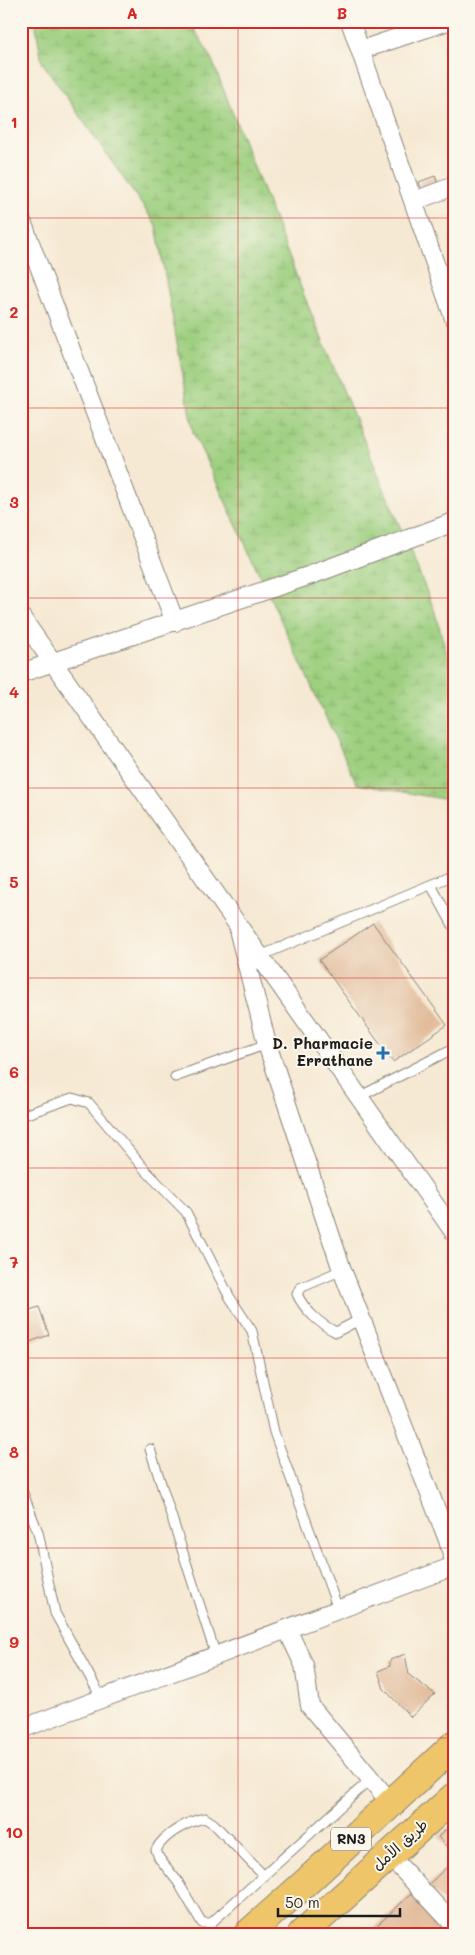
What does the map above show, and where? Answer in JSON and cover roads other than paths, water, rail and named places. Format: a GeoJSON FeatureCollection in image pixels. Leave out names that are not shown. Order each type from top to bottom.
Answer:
{"type":"FeatureCollection","features":[{"type":"Feature","properties":{"kind":"highway","name":"RN3"},"geometry":{"type":"LineString","coordinates":[[248,1934],[454,1745]]}},
{"type":"Feature","properties":{"kind":"highway","name":"طريق الأمل"},"geometry":{"type":"LineString","coordinates":[[302,1934],[454,1797]]}},
{"type":"Feature","properties":{"kind":"street"},"geometry":{"type":"LineString","coordinates":[[350,21],[414,201],[447,275],[454,318]]}},
{"type":"Feature","properties":{"kind":"street"},"geometry":{"type":"LineString","coordinates":[[360,50],[449,21],[454,30]]}},
{"type":"Feature","properties":{"kind":"street"},"geometry":{"type":"LineString","coordinates":[[414,201],[454,186]]}},
{"type":"Feature","properties":{"kind":"street"},"geometry":{"type":"LineString","coordinates":[[21,218],[175,622]]}},
{"type":"Feature","properties":{"kind":"street"},"geometry":{"type":"LineString","coordinates":[[21,672],[312,575],[454,522]]}},
{"type":"Feature","properties":{"kind":"street"},"geometry":{"type":"LineString","coordinates":[[21,617],[454,1232]]}},
{"type":"Feature","properties":{"kind":"street"},"geometry":{"type":"LineString","coordinates":[[236,923],[268,1044],[342,1270],[448,1540],[454,1561]]}},
{"type":"Feature","properties":{"kind":"street"},"geometry":{"type":"LineString","coordinates":[[21,1729],[454,1566]]}},
{"type":"Feature","properties":{"kind":"street"},"geometry":{"type":"LineString","coordinates":[[287,1629],[304,1665],[310,1706],[390,1802]]}},
{"type":"Feature","properties":{"kind":"street"},"geometry":{"type":"LineString","coordinates":[[389,1855],[454,1925]]}},
{"type":"Feature","properties":{"kind":"lane"},"geometry":{"type":"LineString","coordinates":[[260,956],[454,875]]}},
{"type":"Feature","properties":{"kind":"lane"},"geometry":{"type":"LineString","coordinates":[[431,885],[454,927]]}},
{"type":"Feature","properties":{"kind":"lane"},"geometry":{"type":"LineString","coordinates":[[175,1077],[268,1044]]}},
{"type":"Feature","properties":{"kind":"lane"},"geometry":{"type":"LineString","coordinates":[[359,1097],[454,1048]]}},
{"type":"Feature","properties":{"kind":"lane"},"geometry":{"type":"LineString","coordinates":[[21,1116],[72,1098],[89,1103],[146,1171],[186,1212],[229,1296],[252,1330],[274,1432],[338,1610]]}},
{"type":"Feature","properties":{"kind":"lane"},"geometry":{"type":"LineString","coordinates":[[342,1270],[300,1288],[297,1294],[302,1305],[328,1328],[336,1332],[361,1319]]}},
{"type":"Feature","properties":{"kind":"lane"},"geometry":{"type":"LineString","coordinates":[[150,1449],[216,1656]]}},
{"type":"Feature","properties":{"kind":"lane"},"geometry":{"type":"LineString","coordinates":[[21,1488],[38,1532],[55,1613],[102,1699]]}},
{"type":"Feature","properties":{"kind":"lane"},"geometry":{"type":"LineString","coordinates":[[264,1876],[214,1824],[204,1818],[194,1820],[160,1842],[156,1850],[159,1858],[178,1882],[202,1923],[211,1923],[264,1876],[371,1779]]}},
{"type":"Feature","properties":{"kind":"place","name":"D. Pharmacie Errathane"},"geometry":{"type":"Point","coordinates":[383,1053]}}]}
